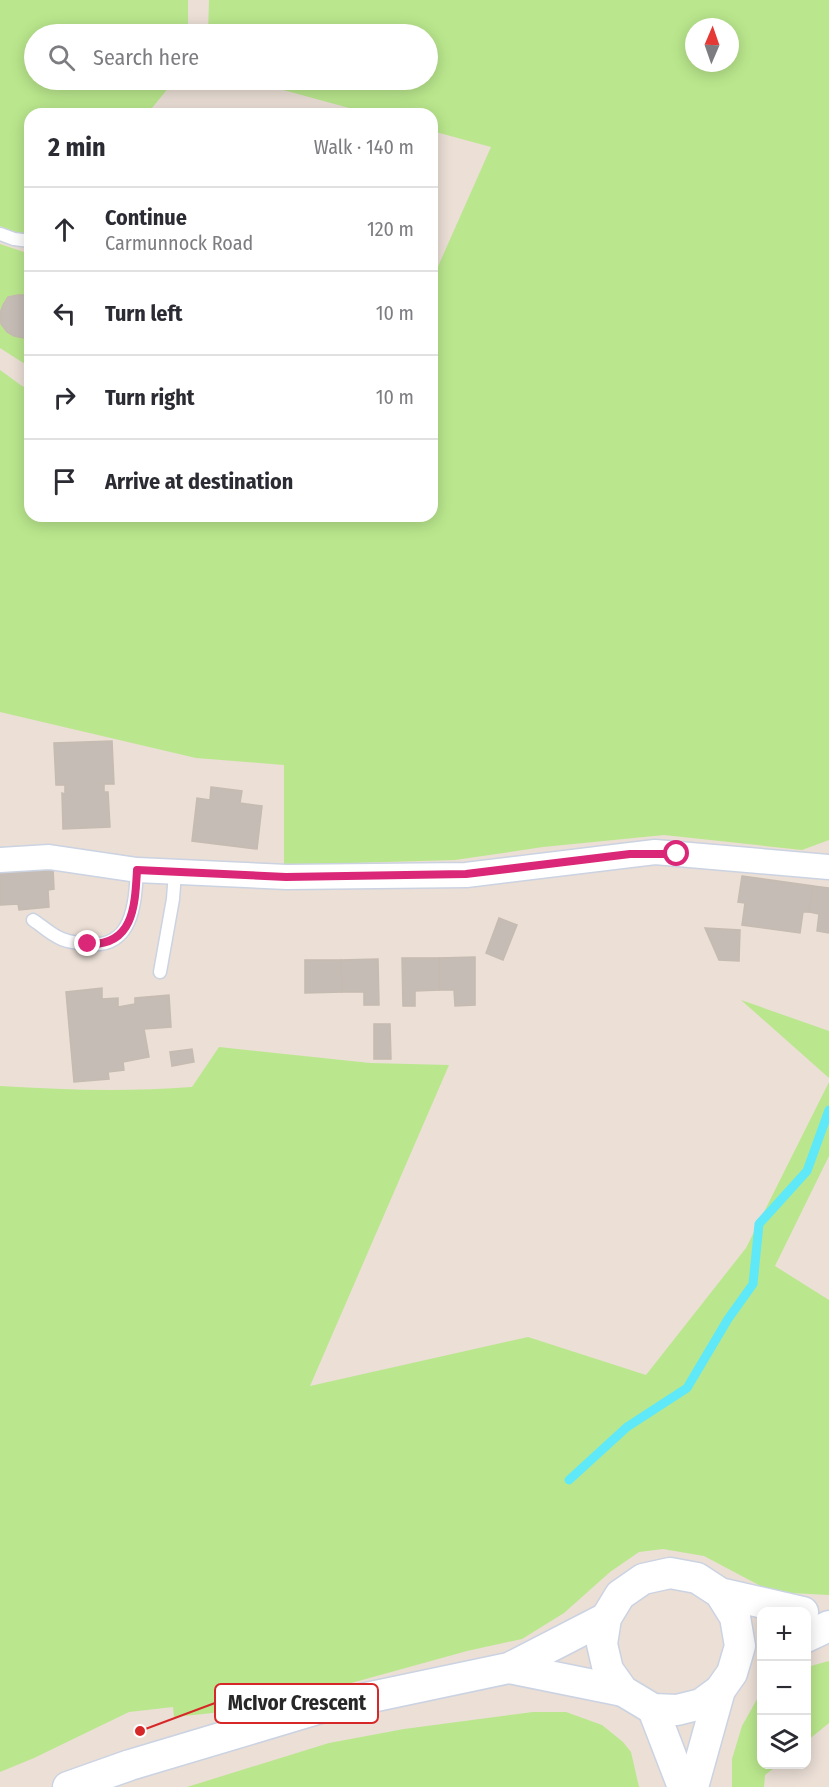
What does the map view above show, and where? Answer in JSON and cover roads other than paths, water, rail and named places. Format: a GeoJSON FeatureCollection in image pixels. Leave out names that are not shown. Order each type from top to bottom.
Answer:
{"type":"FeatureCollection","features":[{"type":"Feature","properties":{"kind":"street"},"geometry":{"type":"LineString","coordinates":[[0,860],[49,857],[137,870],[286,877],[466,874],[656,852],[829,867]]}},
{"type":"Feature","properties":{"kind":"street"},"geometry":{"type":"LineString","coordinates":[[623,1691],[608,1670],[602,1644],[606,1617],[620,1594],[643,1579],[670,1573],[697,1578],[720,1593],[783,1607]]}},
{"type":"Feature","properties":{"kind":"street"},"geometry":{"type":"LineString","coordinates":[[693,1787],[726,1682],[740,1646],[735,1617],[720,1593]]}},
{"type":"Feature","properties":{"kind":"street"},"geometry":{"type":"LineString","coordinates":[[811,1613],[829,1617]]}},
{"type":"Feature","properties":{"kind":"street"},"geometry":{"type":"LineString","coordinates":[[68,1787],[130,1765],[324,1707],[509,1668],[606,1617]]}},
{"type":"Feature","properties":{"kind":"street"},"geometry":{"type":"LineString","coordinates":[[811,1635],[829,1626]]}},
{"type":"Feature","properties":{"kind":"street"},"geometry":{"type":"LineString","coordinates":[[509,1668],[623,1691],[653,1709],[677,1710],[701,1704],[726,1682],[759,1661]]}},
{"type":"Feature","properties":{"kind":"street"},"geometry":{"type":"LineString","coordinates":[[653,1709],[683,1787]]}},
{"type":"Feature","properties":{"kind":"lane"},"geometry":{"type":"LineString","coordinates":[[0,234],[24,240]]}},
{"type":"Feature","properties":{"kind":"lane"},"geometry":{"type":"LineString","coordinates":[[33,920],[69,942],[102,945],[112,941],[125,930],[131,917],[137,870]]}},
{"type":"Feature","properties":{"kind":"lane"},"geometry":{"type":"LineString","coordinates":[[160,972],[175,872]]}},
{"type":"Feature","properties":{"kind":"waterway"},"geometry":{"type":"LineString","coordinates":[[569,1480],[627,1427],[687,1388],[728,1319],[753,1284],[759,1224],[807,1171],[829,1110]]}},
{"type":"Feature","properties":{"kind":"place","name":"McIvor Crescent"},"geometry":{"type":"Point","coordinates":[140,1731]}}]}
